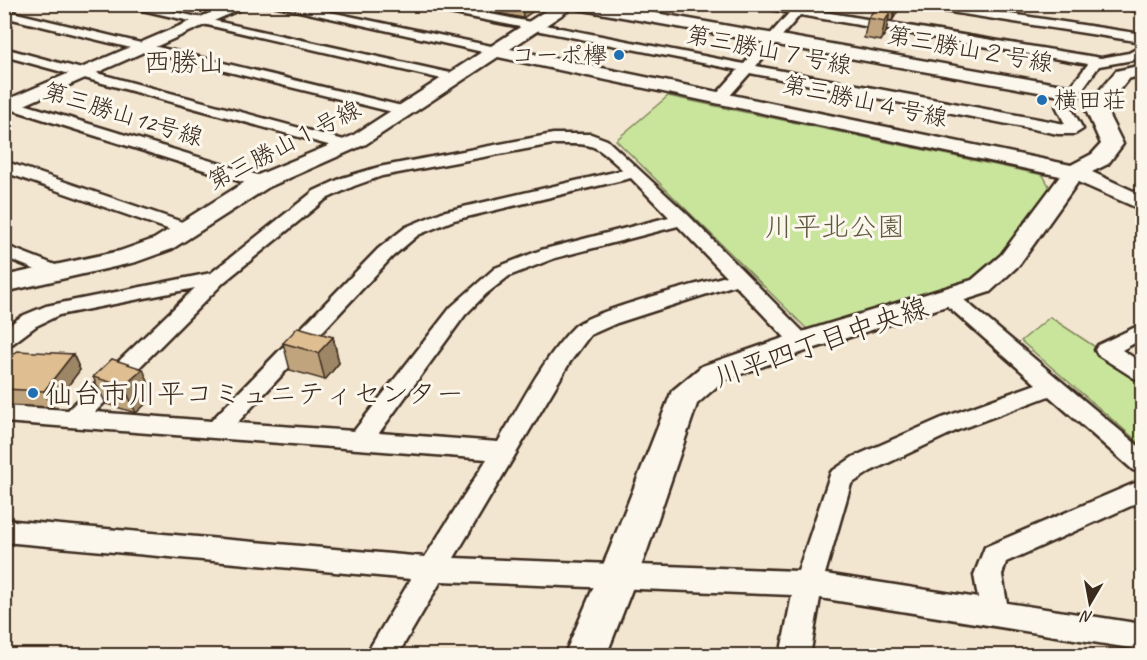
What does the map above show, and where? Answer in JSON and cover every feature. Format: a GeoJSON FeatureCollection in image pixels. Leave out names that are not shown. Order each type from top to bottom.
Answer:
{"type":"FeatureCollection","features":[{"type":"Feature","properties":{"kind":"street"},"geometry":{"type":"LineString","coordinates":[[120,4],[455,78]]}},
{"type":"Feature","properties":{"kind":"street"},"geometry":{"type":"LineString","coordinates":[[7,105],[245,4]]}},
{"type":"Feature","properties":{"kind":"street"},"geometry":{"type":"LineString","coordinates":[[273,4],[496,51]]}},
{"type":"Feature","properties":{"kind":"street","name":"第三勝山７号線"},"geometry":{"type":"LineString","coordinates":[[419,4],[1046,126],[1075,129],[1063,106],[1072,92]]}},
{"type":"Feature","properties":{"kind":"street","name":"第三勝山１号線"},"geometry":{"type":"LineString","coordinates":[[4,284],[127,256],[163,244],[261,182],[348,146],[567,4]]}},
{"type":"Feature","properties":{"kind":"street","name":"第三勝山２号線"},"geometry":{"type":"LineString","coordinates":[[576,4],[1072,92]]}},
{"type":"Feature","properties":{"kind":"street"},"geometry":{"type":"LineString","coordinates":[[754,4],[800,8],[1102,62]]}},
{"type":"Feature","properties":{"kind":"street"},"geometry":{"type":"LineString","coordinates":[[919,4],[1143,38]]}},
{"type":"Feature","properties":{"kind":"street"},"geometry":{"type":"LineString","coordinates":[[1112,4],[1143,9]]}},
{"type":"Feature","properties":{"kind":"street"},"geometry":{"type":"LineString","coordinates":[[721,97],[800,8]]}},
{"type":"Feature","properties":{"kind":"street"},"geometry":{"type":"LineString","coordinates":[[4,13],[405,111]]}},
{"type":"Feature","properties":{"kind":"street"},"geometry":{"type":"LineString","coordinates":[[1072,92],[1095,63],[1133,56],[1143,50]]}},
{"type":"Feature","properties":{"kind":"street","name":"第三勝山４号線"},"geometry":{"type":"LineString","coordinates":[[496,51],[1074,171],[1143,203]]}},
{"type":"Feature","properties":{"kind":"street"},"geometry":{"type":"LineString","coordinates":[[4,52],[348,146]]}},
{"type":"Feature","properties":{"kind":"street"},"geometry":{"type":"LineString","coordinates":[[1074,171],[1100,159],[1112,144],[1095,108],[1122,75],[1143,70]]}},
{"type":"Feature","properties":{"kind":"street","name":"第三勝山12号線"},"geometry":{"type":"LineString","coordinates":[[7,105],[261,182]]}},
{"type":"Feature","properties":{"kind":"street"},"geometry":{"type":"LineString","coordinates":[[75,418],[217,278],[320,195],[348,182],[379,172],[553,139],[591,139],[602,143],[635,172],[802,342]]}},
{"type":"Feature","properties":{"kind":"street"},"geometry":{"type":"LineString","coordinates":[[4,166],[185,229]]}},
{"type":"Feature","properties":{"kind":"street","name":"川平四丁目中央線"},"geometry":{"type":"LineString","coordinates":[[585,656],[618,576],[683,399],[713,374],[802,342],[950,298],[981,286],[1010,260],[1074,171]]}},
{"type":"Feature","properties":{"kind":"street"},"geometry":{"type":"LineString","coordinates":[[217,429],[385,253],[412,231],[448,216],[635,172]]}},
{"type":"Feature","properties":{"kind":"street"},"geometry":{"type":"LineString","coordinates":[[361,439],[458,311],[478,290],[502,272],[548,254],[682,219]]}},
{"type":"Feature","properties":{"kind":"street"},"geometry":{"type":"LineString","coordinates":[[4,250],[57,272]]}},
{"type":"Feature","properties":{"kind":"street"},"geometry":{"type":"LineString","coordinates":[[4,339],[29,321],[53,310],[217,278]]}},
{"type":"Feature","properties":{"kind":"street"},"geometry":{"type":"LineString","coordinates":[[380,656],[561,358],[583,330],[610,318],[738,278]]}},
{"type":"Feature","properties":{"kind":"street"},"geometry":{"type":"LineString","coordinates":[[950,298],[1143,463]]}},
{"type":"Feature","properties":{"kind":"street"},"geometry":{"type":"LineString","coordinates":[[1143,331],[1106,350],[1143,373]]}},
{"type":"Feature","properties":{"kind":"street"},"geometry":{"type":"LineString","coordinates":[[795,656],[808,584],[840,479],[862,464],[950,424],[1053,386]]}},
{"type":"Feature","properties":{"kind":"street"},"geometry":{"type":"LineString","coordinates":[[4,414],[504,451]]}},
{"type":"Feature","properties":{"kind":"street"},"geometry":{"type":"LineString","coordinates":[[995,615],[988,575],[995,555],[1143,490]]}},
{"type":"Feature","properties":{"kind":"street"},"geometry":{"type":"LineString","coordinates":[[4,531],[431,569],[808,584],[1143,637]]}},
{"type":"Feature","properties":{"kind":"green space","name":"川平北公園"},"geometry":{"type":"Polygon","coordinates":[[[668,96],[1043,175],[1050,188],[1002,253],[973,282],[809,331],[616,140],[668,96]]]}},
{"type":"Feature","properties":{"kind":"green space"},"geometry":{"type":"Polygon","coordinates":[[[1050,317],[1142,378],[1142,445],[1021,341],[1050,317]]]}},
{"type":"Feature","properties":{"kind":"building"},"geometry":{"type":"Polygon","coordinates":[[[874,10],[890,12],[885,21],[868,18],[874,10]]]}},
{"type":"Feature","properties":{"kind":"building"},"geometry":{"type":"Polygon","coordinates":[[[298,327],[333,337],[318,353],[283,343],[298,327]]]}},
{"type":"Feature","properties":{"kind":"building"},"geometry":{"type":"Polygon","coordinates":[[[17,351],[73,354],[44,391],[4,389],[4,366],[17,351]]]}},
{"type":"Feature","properties":{"kind":"building"},"geometry":{"type":"Polygon","coordinates":[[[112,359],[143,369],[124,386],[93,377],[112,359]]]}},
{"type":"Feature","properties":{"kind":"place","name":"コーポ欅"},"geometry":{"type":"Point","coordinates":[619,55]}},
{"type":"Feature","properties":{"kind":"place","name":"横田荘"},"geometry":{"type":"Point","coordinates":[1042,100]}},
{"type":"Feature","properties":{"kind":"place","name":"仙台市川平コミュニティセンター"},"geometry":{"type":"Point","coordinates":[33,393]}},
{"type":"Feature","properties":{"kind":"district","name":"西勝山"},"geometry":{"type":"Point","coordinates":[184,62]}}]}
